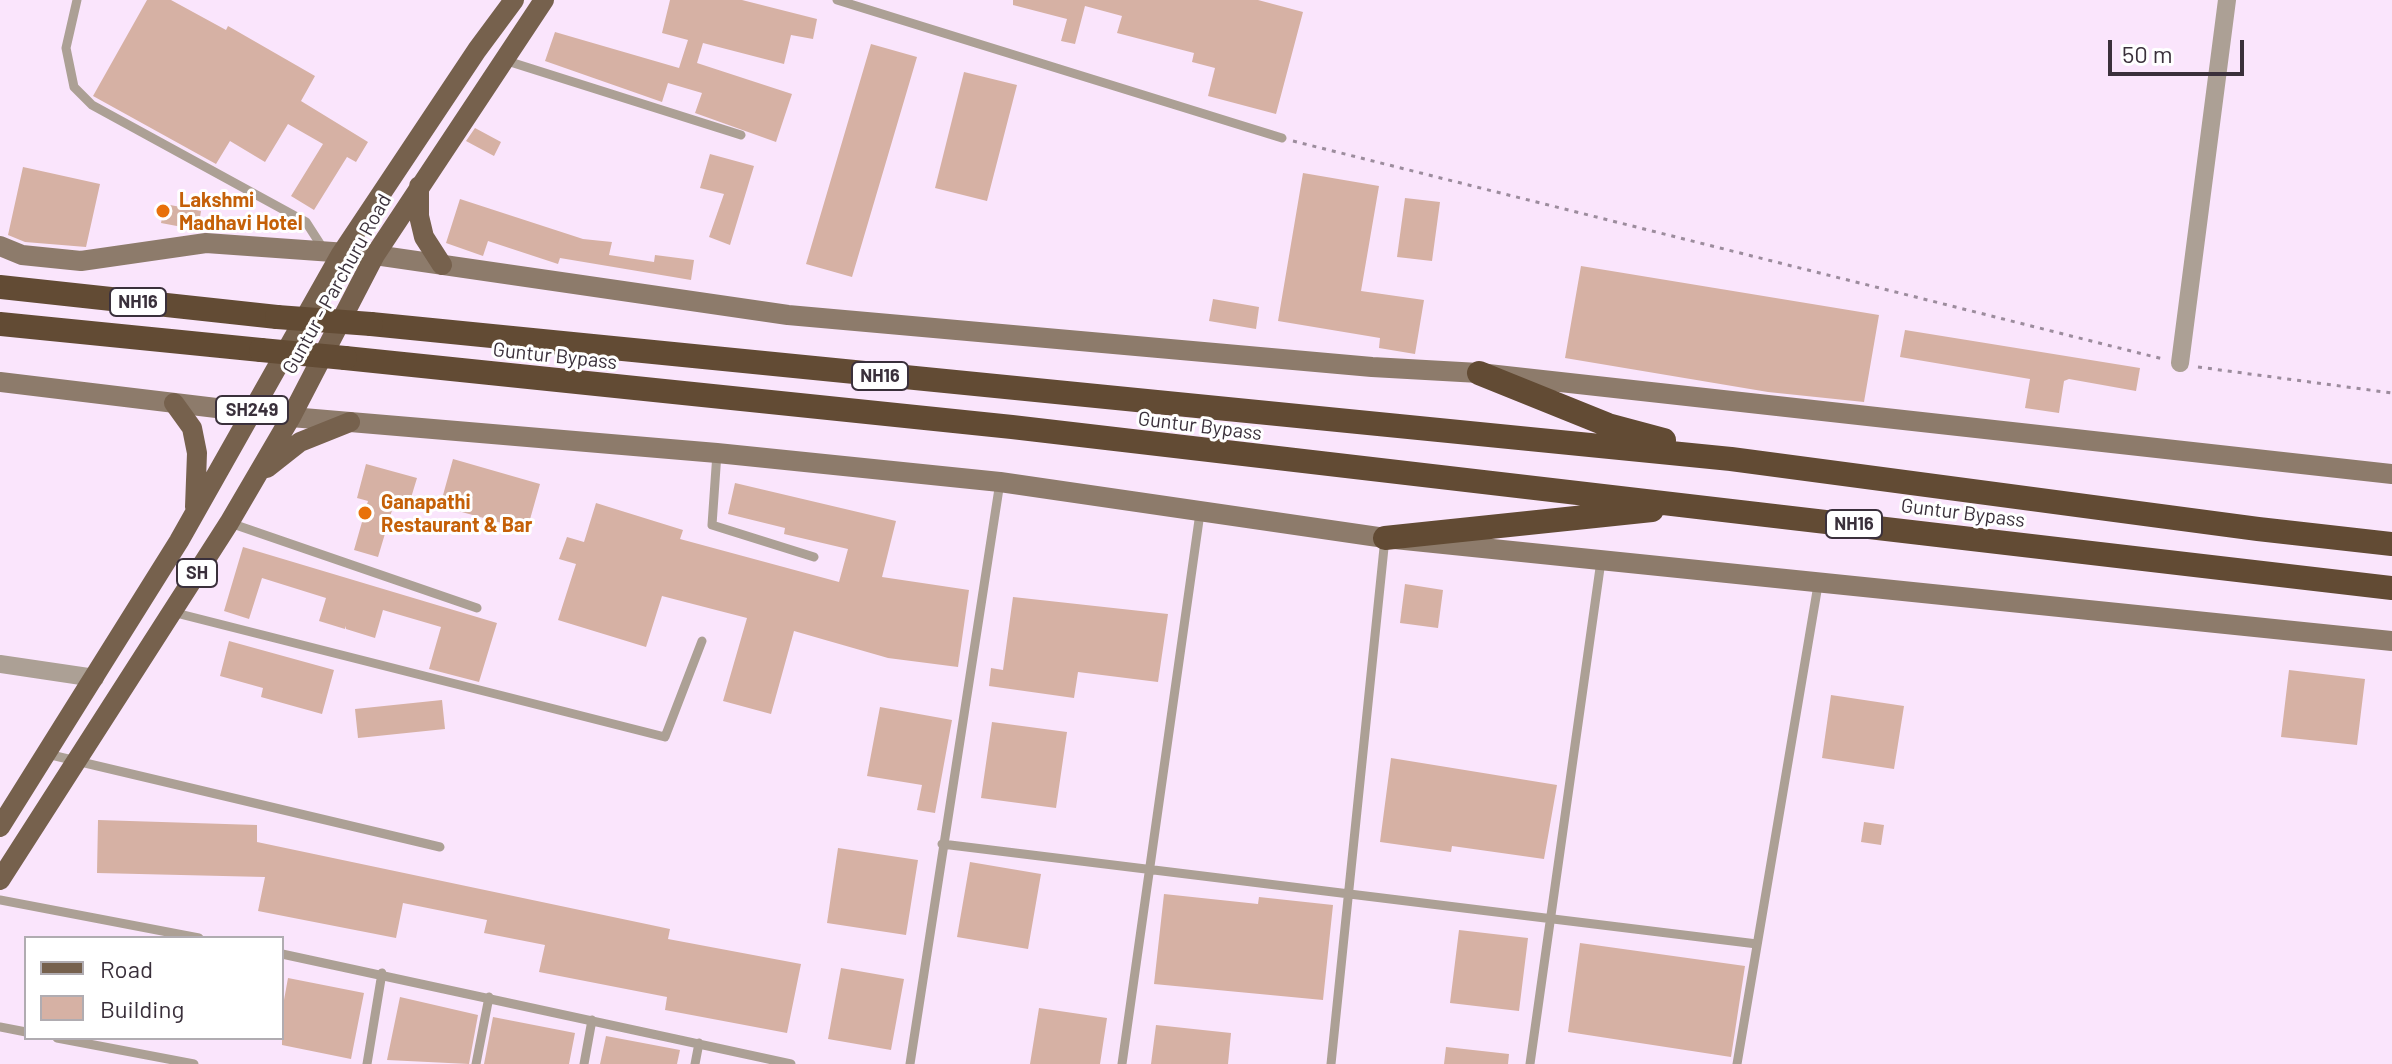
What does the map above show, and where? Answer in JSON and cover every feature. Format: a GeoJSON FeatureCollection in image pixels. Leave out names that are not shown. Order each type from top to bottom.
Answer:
{"type":"FeatureCollection","features":[{"type":"Feature","properties":{"kind":"highway","name":"Guntur Bypass"},"geometry":{"type":"LineString","coordinates":[[0,287],[1731,459],[2392,544]]}},
{"type":"Feature","properties":{"kind":"highway","name":"Guntur Bypass"},"geometry":{"type":"LineString","coordinates":[[0,324],[996,425],[1316,464],[1702,505],[2392,588]]}},
{"type":"Feature","properties":{"kind":"highway"},"geometry":{"type":"LineString","coordinates":[[1479,373],[1608,425],[1731,459]]}},
{"type":"Feature","properties":{"kind":"highway"},"geometry":{"type":"LineString","coordinates":[[1385,538],[1702,505]]}},
{"type":"Feature","properties":{"kind":"main road","name":"Guntur - Parchuru Road"},"geometry":{"type":"LineString","coordinates":[[0,827],[194,515],[333,254],[514,0]]}},
{"type":"Feature","properties":{"kind":"main road","name":"Guntur - Parchuru Road"},"geometry":{"type":"LineString","coordinates":[[0,880],[253,483],[375,255],[544,0]]}},
{"type":"Feature","properties":{"kind":"main road"},"geometry":{"type":"LineString","coordinates":[[419,186],[419,216],[424,237],[442,265]]}},
{"type":"Feature","properties":{"kind":"main road"},"geometry":{"type":"LineString","coordinates":[[174,403],[192,428],[197,453],[194,515]]}},
{"type":"Feature","properties":{"kind":"main road"},"geometry":{"type":"LineString","coordinates":[[253,483],[275,460],[300,442],[350,422]]}},
{"type":"Feature","properties":{"kind":"street"},"geometry":{"type":"LineString","coordinates":[[2180,363],[2227,0]]}},
{"type":"Feature","properties":{"kind":"street"},"geometry":{"type":"LineString","coordinates":[[0,246],[22,255],[81,261],[206,243],[375,255],[788,315],[1372,367],[1479,373],[2392,474]]}},
{"type":"Feature","properties":{"kind":"street"},"geometry":{"type":"LineString","coordinates":[[0,382],[251,413],[717,453],[1000,482],[1385,538],[1818,585],[2392,641]]}},
{"type":"Feature","properties":{"kind":"street"},"geometry":{"type":"LineString","coordinates":[[0,664],[95,678]]}},
{"type":"Feature","properties":{"kind":"lane"},"geometry":{"type":"LineString","coordinates":[[77,0],[66,48],[74,87],[92,105],[306,222],[333,254]]}},
{"type":"Feature","properties":{"kind":"lane"},"geometry":{"type":"LineString","coordinates":[[837,0],[1282,138]]}},
{"type":"Feature","properties":{"kind":"lane"},"geometry":{"type":"LineString","coordinates":[[502,60],[741,135]]}},
{"type":"Feature","properties":{"kind":"lane"},"geometry":{"type":"LineString","coordinates":[[717,453],[712,525],[814,557]]}},
{"type":"Feature","properties":{"kind":"lane"},"geometry":{"type":"LineString","coordinates":[[910,1064],[1000,482]]}},
{"type":"Feature","properties":{"kind":"lane"},"geometry":{"type":"LineString","coordinates":[[1122,1064],[1147,869],[1200,513]]}},
{"type":"Feature","properties":{"kind":"lane"},"geometry":{"type":"LineString","coordinates":[[229,523],[477,608]]}},
{"type":"Feature","properties":{"kind":"lane"},"geometry":{"type":"LineString","coordinates":[[1331,1064],[1385,538]]}},
{"type":"Feature","properties":{"kind":"lane"},"geometry":{"type":"LineString","coordinates":[[1530,1064],[1548,918],[1601,561]]}},
{"type":"Feature","properties":{"kind":"lane"},"geometry":{"type":"LineString","coordinates":[[1737,1064],[1818,585]]}},
{"type":"Feature","properties":{"kind":"lane"},"geometry":{"type":"LineString","coordinates":[[172,612],[665,737],[702,641]]}},
{"type":"Feature","properties":{"kind":"lane"},"geometry":{"type":"LineString","coordinates":[[47,754],[440,847]]}},
{"type":"Feature","properties":{"kind":"lane"},"geometry":{"type":"LineString","coordinates":[[942,844],[1757,944]]}},
{"type":"Feature","properties":{"kind":"lane"},"geometry":{"type":"LineString","coordinates":[[0,900],[189,936]]}},
{"type":"Feature","properties":{"kind":"lane"},"geometry":{"type":"LineString","coordinates":[[284,954],[382,973],[791,1064]]}},
{"type":"Feature","properties":{"kind":"lane"},"geometry":{"type":"LineString","coordinates":[[367,1064],[382,973]]}},
{"type":"Feature","properties":{"kind":"lane"},"geometry":{"type":"LineString","coordinates":[[476,1064],[489,997]]}},
{"type":"Feature","properties":{"kind":"lane"},"geometry":{"type":"LineString","coordinates":[[584,1064],[592,1020]]}},
{"type":"Feature","properties":{"kind":"lane"},"geometry":{"type":"LineString","coordinates":[[0,1027],[24,1032]]}},
{"type":"Feature","properties":{"kind":"lane"},"geometry":{"type":"LineString","coordinates":[[68,1040],[194,1064]]}},
{"type":"Feature","properties":{"kind":"lane"},"geometry":{"type":"LineString","coordinates":[[695,1064],[699,1043]]}},
{"type":"Feature","properties":{"kind":"path"},"geometry":{"type":"LineString","coordinates":[[1282,138],[2218,372],[2392,393]]}},
{"type":"Feature","properties":{"kind":"building"},"geometry":{"type":"Polygon","coordinates":[[[147,0],[171,0],[226,30],[228,26],[315,76],[301,101],[368,142],[356,162],[347,157],[314,210],[291,196],[323,144],[288,124],[265,162],[230,141],[216,164],[93,96],[147,0]]]}},
{"type":"Feature","properties":{"kind":"building"},"geometry":{"type":"Polygon","coordinates":[[[670,0],[742,0],[817,19],[813,39],[791,35],[784,64],[703,43],[697,63],[792,94],[776,142],[695,113],[702,93],[668,83],[662,102],[545,61],[555,32],[679,68],[688,40],[662,33],[670,0]]]}},
{"type":"Feature","properties":{"kind":"building"},"geometry":{"type":"Polygon","coordinates":[[[1013,0],[1258,0],[1303,12],[1276,114],[1208,96],[1215,68],[1192,62],[1194,53],[1117,33],[1122,16],[1085,6],[1075,44],[1061,41],[1067,19],[1013,5],[1013,0]]]}},
{"type":"Feature","properties":{"kind":"building"},"geometry":{"type":"Polygon","coordinates":[[[871,44],[917,57],[852,277],[806,264],[871,44]]]}},
{"type":"Feature","properties":{"kind":"building"},"geometry":{"type":"Polygon","coordinates":[[[964,72],[1017,85],[987,201],[935,188],[964,72]]]}},
{"type":"Feature","properties":{"kind":"building"},"geometry":{"type":"Polygon","coordinates":[[[475,128],[501,142],[494,156],[466,141],[475,128]]]}},
{"type":"Feature","properties":{"kind":"building"},"geometry":{"type":"Polygon","coordinates":[[[710,154],[754,166],[730,245],[709,237],[724,194],[700,188],[710,154]]]}},
{"type":"Feature","properties":{"kind":"building"},"geometry":{"type":"Polygon","coordinates":[[[23,167],[100,184],[86,247],[25,242],[8,235],[23,167]]]}},
{"type":"Feature","properties":{"kind":"building"},"geometry":{"type":"Polygon","coordinates":[[[1303,173],[1379,186],[1361,291],[1424,300],[1415,354],[1379,348],[1380,338],[1278,321],[1303,173]]]}},
{"type":"Feature","properties":{"kind":"building"},"geometry":{"type":"Polygon","coordinates":[[[1405,198],[1440,202],[1432,261],[1397,257],[1405,198]]]}},
{"type":"Feature","properties":{"kind":"building"},"geometry":{"type":"Polygon","coordinates":[[[460,199],[583,239],[612,242],[609,255],[654,262],[655,255],[694,260],[691,280],[560,258],[558,264],[488,241],[483,256],[446,243],[460,199]]]}},
{"type":"Feature","properties":{"kind":"building"},"geometry":{"type":"Polygon","coordinates":[[[165,204],[201,211],[198,230],[161,223],[165,204]]]}},
{"type":"Feature","properties":{"kind":"building"},"geometry":{"type":"Polygon","coordinates":[[[1581,266],[1879,315],[1864,402],[1768,392],[1565,358],[1581,266]]]}},
{"type":"Feature","properties":{"kind":"building"},"geometry":{"type":"Polygon","coordinates":[[[1213,299],[1259,307],[1256,329],[1209,321],[1213,299]]]}},
{"type":"Feature","properties":{"kind":"building"},"geometry":{"type":"Polygon","coordinates":[[[1905,330],[2140,368],[2136,391],[2069,379],[2064,381],[2059,413],[2025,408],[2030,379],[1900,357],[1905,330]]]}},
{"type":"Feature","properties":{"kind":"building"},"geometry":{"type":"Polygon","coordinates":[[[453,459],[540,484],[527,530],[440,506],[453,459]]]}},
{"type":"Feature","properties":{"kind":"building"},"geometry":{"type":"Polygon","coordinates":[[[366,464],[417,478],[407,511],[393,507],[378,557],[354,550],[368,501],[357,498],[366,464]]]}},
{"type":"Feature","properties":{"kind":"building"},"geometry":{"type":"Polygon","coordinates":[[[735,483],[896,521],[882,577],[969,590],[958,667],[888,658],[794,631],[771,714],[723,701],[747,618],[662,596],[646,647],[558,620],[576,564],[559,559],[567,537],[584,542],[596,503],[683,530],[680,539],[839,582],[848,549],[784,534],[785,528],[728,514],[735,483]]]}},
{"type":"Feature","properties":{"kind":"building"},"geometry":{"type":"Polygon","coordinates":[[[243,547],[497,623],[479,682],[429,669],[441,627],[383,610],[375,638],[346,629],[346,626],[345,629],[319,621],[326,598],[262,578],[249,619],[224,611],[243,547]]]}},
{"type":"Feature","properties":{"kind":"building"},"geometry":{"type":"Polygon","coordinates":[[[1405,584],[1443,590],[1438,628],[1400,623],[1405,584]]]}},
{"type":"Feature","properties":{"kind":"building"},"geometry":{"type":"Polygon","coordinates":[[[1013,597],[1168,614],[1158,682],[1078,672],[1074,698],[989,686],[991,668],[1003,670],[1013,597]]]}},
{"type":"Feature","properties":{"kind":"building"},"geometry":{"type":"Polygon","coordinates":[[[229,641],[334,670],[322,714],[261,697],[263,688],[220,676],[229,641]]]}},
{"type":"Feature","properties":{"kind":"building"},"geometry":{"type":"Polygon","coordinates":[[[2289,670],[2365,679],[2357,745],[2281,737],[2289,670]]]}},
{"type":"Feature","properties":{"kind":"building"},"geometry":{"type":"Polygon","coordinates":[[[1831,695],[1904,706],[1894,769],[1822,758],[1831,695]]]}},
{"type":"Feature","properties":{"kind":"building"},"geometry":{"type":"Polygon","coordinates":[[[442,700],[445,729],[358,738],[355,709],[442,700]]]}},
{"type":"Feature","properties":{"kind":"building"},"geometry":{"type":"Polygon","coordinates":[[[880,707],[952,720],[935,813],[917,810],[922,785],[867,776],[880,707]]]}},
{"type":"Feature","properties":{"kind":"building"},"geometry":{"type":"Polygon","coordinates":[[[992,722],[1067,732],[1056,808],[981,798],[992,722]]]}},
{"type":"Feature","properties":{"kind":"building"},"geometry":{"type":"Polygon","coordinates":[[[1391,758],[1557,785],[1544,859],[1452,846],[1451,852],[1380,842],[1391,758]]]}},
{"type":"Feature","properties":{"kind":"building"},"geometry":{"type":"Polygon","coordinates":[[[98,820],[257,825],[257,842],[670,929],[668,939],[801,964],[787,1033],[665,1010],[667,997],[539,972],[545,945],[484,933],[487,920],[403,903],[396,938],[258,911],[265,877],[97,873],[98,820]]]}},
{"type":"Feature","properties":{"kind":"building"},"geometry":{"type":"Polygon","coordinates":[[[1864,822],[1884,825],[1881,845],[1861,842],[1864,822]]]}},
{"type":"Feature","properties":{"kind":"building"},"geometry":{"type":"Polygon","coordinates":[[[838,848],[918,860],[906,935],[827,923],[838,848]]]}},
{"type":"Feature","properties":{"kind":"building"},"geometry":{"type":"Polygon","coordinates":[[[970,862],[1041,874],[1028,949],[957,937],[970,862]]]}},
{"type":"Feature","properties":{"kind":"building"},"geometry":{"type":"Polygon","coordinates":[[[1164,894],[1258,904],[1259,897],[1333,905],[1323,1000],[1154,984],[1164,894]]]}},
{"type":"Feature","properties":{"kind":"building"},"geometry":{"type":"Polygon","coordinates":[[[1459,930],[1528,938],[1519,1011],[1450,1003],[1459,930]]]}},
{"type":"Feature","properties":{"kind":"building"},"geometry":{"type":"Polygon","coordinates":[[[1580,943],[1745,966],[1731,1057],[1568,1032],[1580,943]]]}},
{"type":"Feature","properties":{"kind":"building"},"geometry":{"type":"Polygon","coordinates":[[[841,968],[904,979],[891,1050],[828,1039],[841,968]]]}},
{"type":"Feature","properties":{"kind":"building"},"geometry":{"type":"Polygon","coordinates":[[[288,978],[364,993],[351,1059],[282,1045],[288,978]]]}},
{"type":"Feature","properties":{"kind":"building"},"geometry":{"type":"Polygon","coordinates":[[[400,997],[478,1015],[469,1064],[387,1060],[400,997]]]}},
{"type":"Feature","properties":{"kind":"building"},"geometry":{"type":"Polygon","coordinates":[[[1039,1008],[1107,1018],[1100,1064],[1030,1064],[1039,1008]]]}},
{"type":"Feature","properties":{"kind":"building"},"geometry":{"type":"Polygon","coordinates":[[[493,1017],[575,1033],[569,1064],[484,1064],[493,1017]]]}},
{"type":"Feature","properties":{"kind":"building"},"geometry":{"type":"Polygon","coordinates":[[[1156,1025],[1231,1033],[1228,1064],[1151,1064],[1156,1025]]]}},
{"type":"Feature","properties":{"kind":"building"},"geometry":{"type":"Polygon","coordinates":[[[606,1036],[680,1050],[677,1064],[600,1064],[606,1036]]]}},
{"type":"Feature","properties":{"kind":"building"},"geometry":{"type":"Polygon","coordinates":[[[1446,1047],[1509,1054],[1508,1064],[1444,1064],[1446,1047]]]}},
{"type":"Feature","properties":{"kind":"place","name":"Lakshmi Madhavi Hotel"},"geometry":{"type":"Point","coordinates":[163,211]}},
{"type":"Feature","properties":{"kind":"place","name":"Ganapathi Restaurant & Bar"},"geometry":{"type":"Point","coordinates":[365,513]}}]}
